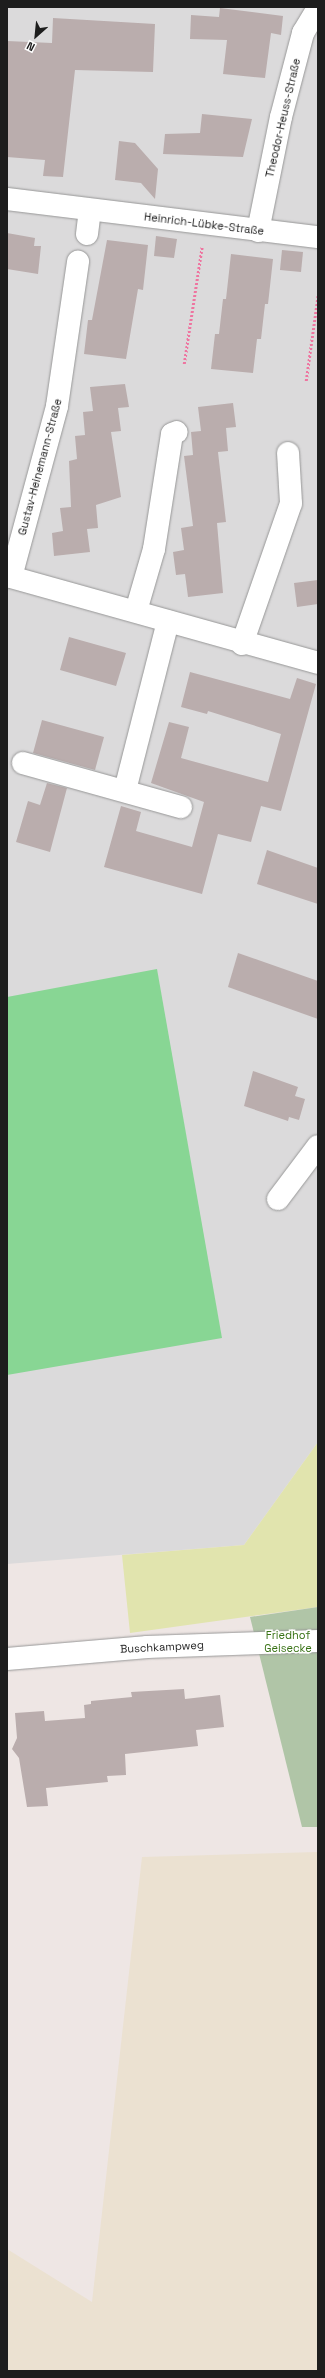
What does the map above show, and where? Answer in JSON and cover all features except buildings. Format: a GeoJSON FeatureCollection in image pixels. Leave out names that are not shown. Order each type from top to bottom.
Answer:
{"type":"FeatureCollection","features":[{"type":"Feature","properties":{"kind":"street","name":"Theodor-Heuss-Straße"},"geometry":{"type":"LineString","coordinates":[[258,231],[281,117],[303,33],[318,8]]}},
{"type":"Feature","properties":{"kind":"street","name":"Heinrich-Lübke-Straße"},"geometry":{"type":"LineString","coordinates":[[7,199],[205,226],[318,237]]}},
{"type":"Feature","properties":{"kind":"street"},"geometry":{"type":"LineString","coordinates":[[87,234],[90,210]]}},
{"type":"Feature","properties":{"kind":"street","name":"Gustav-Heinemann-Straße"},"geometry":{"type":"LineString","coordinates":[[78,262],[66,357],[9,577],[136,611],[242,644],[318,663]]}},
{"type":"Feature","properties":{"kind":"street"},"geometry":{"type":"LineString","coordinates":[[136,611],[154,549],[172,434],[176,432]]}},
{"type":"Feature","properties":{"kind":"street"},"geometry":{"type":"LineString","coordinates":[[242,644],[292,504],[288,452]]}},
{"type":"Feature","properties":{"kind":"street"},"geometry":{"type":"LineString","coordinates":[[125,790],[168,621]]}},
{"type":"Feature","properties":{"kind":"street"},"geometry":{"type":"LineString","coordinates":[[23,763],[125,790],[181,807]]}},
{"type":"Feature","properties":{"kind":"street"},"geometry":{"type":"LineString","coordinates":[[278,1199],[318,1146]]}},
{"type":"Feature","properties":{"kind":"street","name":"Buschkampweg"},"geometry":{"type":"LineString","coordinates":[[7,1659],[147,1647],[318,1641]]}},
{"type":"Feature","properties":{"kind":"path"},"geometry":{"type":"LineString","coordinates":[[184,364],[205,226]]}},
{"type":"Feature","properties":{"kind":"path"},"geometry":{"type":"LineString","coordinates":[[306,381],[318,295]]}},
{"type":"Feature","properties":{"kind":"shaded area"},"geometry":{"type":"Polygon","coordinates":[[[7,7],[318,7],[318,1442],[244,1545],[7,1564],[7,7]]]}},
{"type":"Feature","properties":{"kind":"shaded area"},"geometry":{"type":"Polygon","coordinates":[[[318,1852],[318,2371],[7,2371],[7,2249],[92,2302],[142,1857],[318,1852]]]}},
{"type":"Feature","properties":{"kind":"green space"},"geometry":{"type":"Polygon","coordinates":[[[157,969],[222,1338],[7,1375],[7,997],[157,969]]]}},
{"type":"Feature","properties":{"kind":"green space"},"geometry":{"type":"Polygon","coordinates":[[[318,1442],[318,1607],[130,1633],[122,1555],[244,1545],[318,1442]]]}},
{"type":"Feature","properties":{"kind":"green space","name":"Friedhof Geisecke"},"geometry":{"type":"Polygon","coordinates":[[[318,1607],[318,1827],[302,1827],[250,1617],[318,1607]]]}}]}
